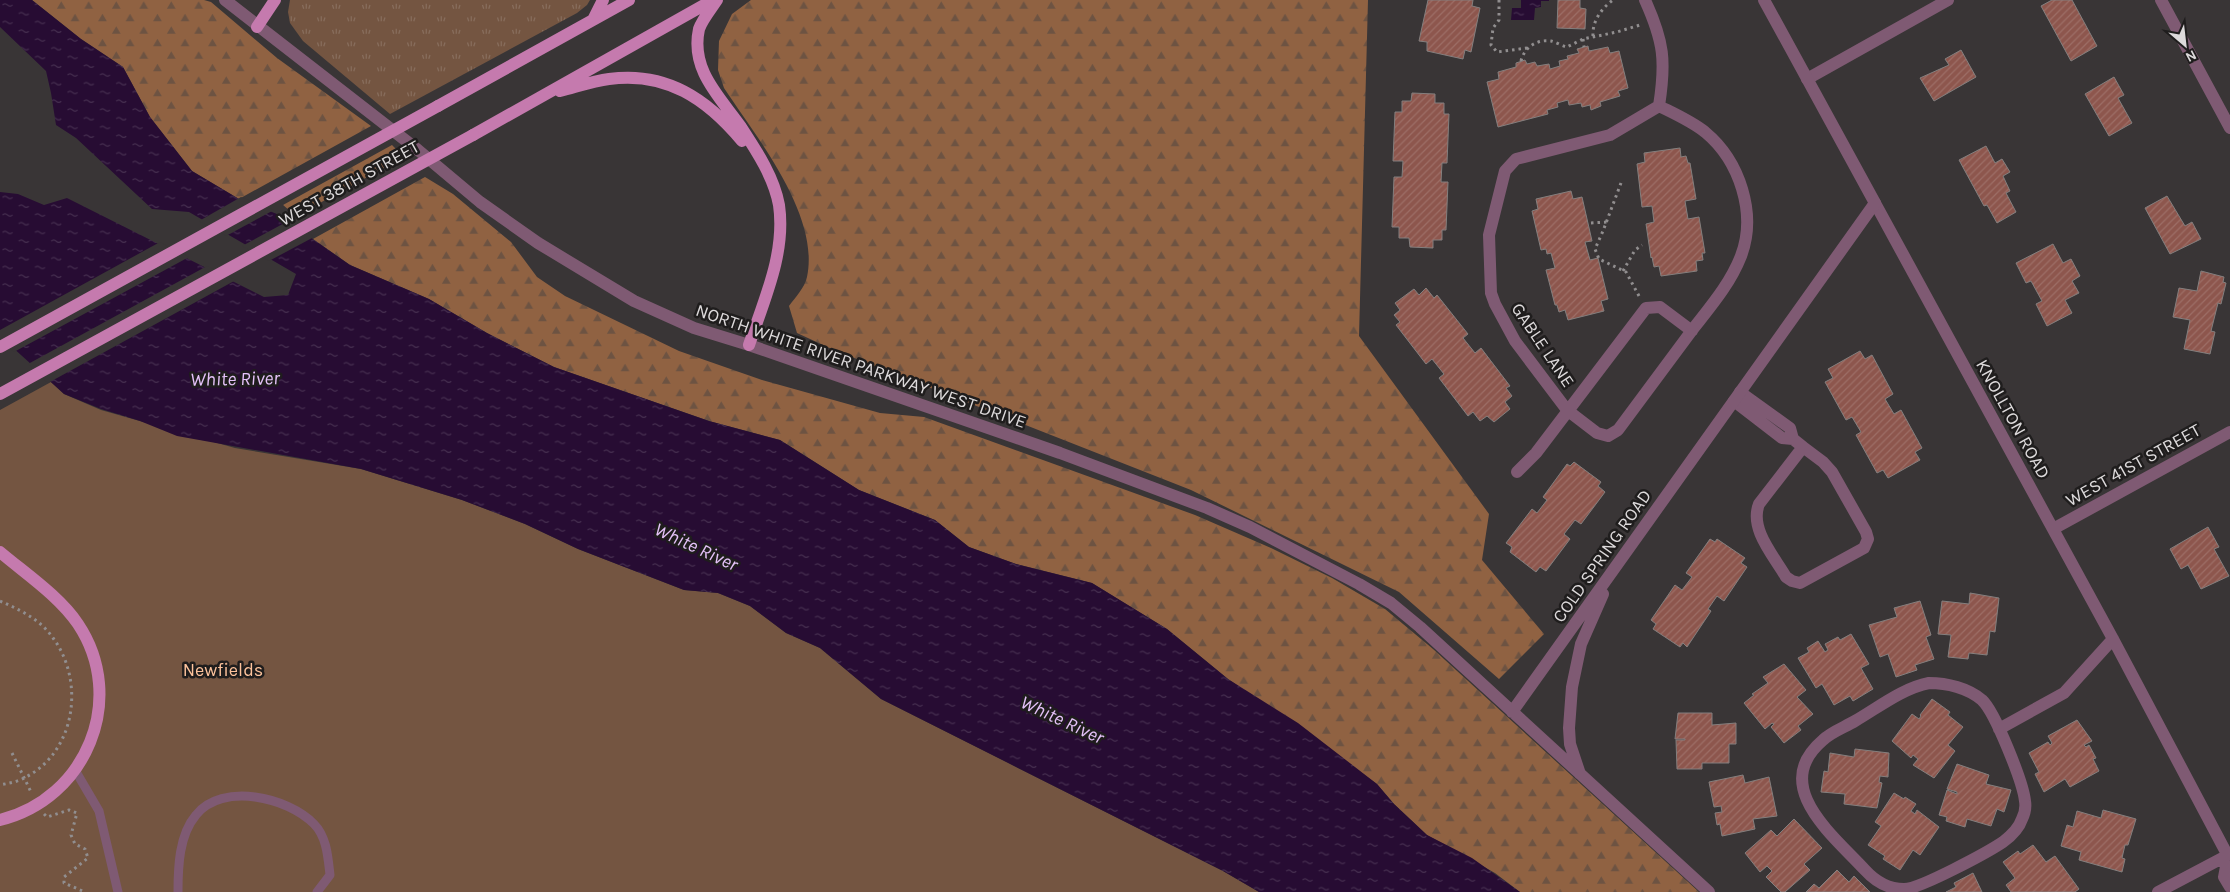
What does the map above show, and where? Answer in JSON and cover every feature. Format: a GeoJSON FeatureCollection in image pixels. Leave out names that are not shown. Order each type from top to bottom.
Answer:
{"type":"FeatureCollection","features":[{"type":"Feature","properties":{"kind":"main road"},"geometry":{"type":"LineString","coordinates":[[258,27],[275,0]]}},
{"type":"Feature","properties":{"kind":"main road"},"geometry":{"type":"LineString","coordinates":[[592,20],[603,0]]}},
{"type":"Feature","properties":{"kind":"main road","name":"WEST 38TH STREET"},"geometry":{"type":"LineString","coordinates":[[0,346],[629,0]]}},
{"type":"Feature","properties":{"kind":"main road","name":"WEST 38TH STREET"},"geometry":{"type":"LineString","coordinates":[[0,394],[473,135],[713,0]]}},
{"type":"Feature","properties":{"kind":"main road"},"geometry":{"type":"LineString","coordinates":[[717,0],[700,28],[698,57],[714,93],[741,127],[766,168],[774,188],[781,226],[776,263],[749,345]]}},
{"type":"Feature","properties":{"kind":"main road"},"geometry":{"type":"LineString","coordinates":[[541,96],[609,79],[645,78],[662,82],[703,102],[736,133],[766,168]]}},
{"type":"Feature","properties":{"kind":"main road"},"geometry":{"type":"LineString","coordinates":[[0,552],[68,612],[82,632],[92,654],[99,684],[98,716],[89,747],[74,770],[62,786],[37,804],[0,820]]}},
{"type":"Feature","properties":{"kind":"street","name":"NORTH WHITE RIVER PARKWAY WEST DRIVE"},"geometry":{"type":"LineString","coordinates":[[225,0],[411,144],[480,202],[545,248],[620,293],[648,308],[694,328],[749,345],[1163,490],[1250,527],[1359,584],[1391,603],[1420,627],[1512,712]]}},
{"type":"Feature","properties":{"kind":"street"},"geometry":{"type":"LineString","coordinates":[[1646,0],[1655,20],[1664,54],[1664,77],[1659,106]]}},
{"type":"Feature","properties":{"kind":"street","name":"KNOLLTON ROAD"},"geometry":{"type":"LineString","coordinates":[[1764,0],[2229,855]]}},
{"type":"Feature","properties":{"kind":"street"},"geometry":{"type":"LineString","coordinates":[[1807,79],[1948,0]]}},
{"type":"Feature","properties":{"kind":"street"},"geometry":{"type":"LineString","coordinates":[[2160,0],[2230,128]]}},
{"type":"Feature","properties":{"kind":"street","name":"GABLE LANE"},"geometry":{"type":"LineString","coordinates":[[1659,106],[1694,123],[1721,148],[1738,178],[1745,203],[1746,234],[1740,257],[1727,285],[1614,433],[1608,436],[1598,433],[1568,410],[1515,340],[1491,293],[1490,235],[1505,172],[1510,163],[1521,156],[1610,135],[1659,106]]}},
{"type":"Feature","properties":{"kind":"street","name":"COLD SPRING ROAD"},"geometry":{"type":"LineString","coordinates":[[1512,712],[1875,203]]}},
{"type":"Feature","properties":{"kind":"street"},"geometry":{"type":"LineString","coordinates":[[1646,308],[1649,306],[1660,307],[1692,331]]}},
{"type":"Feature","properties":{"kind":"street","name":"GABLE LANE"},"geometry":{"type":"LineString","coordinates":[[1517,472],[1536,453],[1646,308]]}},
{"type":"Feature","properties":{"kind":"street"},"geometry":{"type":"LineString","coordinates":[[1737,396],[1790,428],[1798,443],[1823,462],[1838,479],[1866,532],[1868,539],[1864,548],[1800,582],[1792,581],[1786,577],[1758,528],[1756,511],[1798,443]]}},
{"type":"Feature","properties":{"kind":"street","name":"WEST 41ST STREET"},"geometry":{"type":"LineString","coordinates":[[2053,529],[2230,432]]}},
{"type":"Feature","properties":{"kind":"street"},"geometry":{"type":"LineString","coordinates":[[1580,775],[1570,744],[1572,687],[1581,644],[1612,571]]}},
{"type":"Feature","properties":{"kind":"street"},"geometry":{"type":"LineString","coordinates":[[1999,729],[2064,693],[2113,639]]}},
{"type":"Feature","properties":{"kind":"street"},"geometry":{"type":"LineString","coordinates":[[1929,683],[1946,684],[1976,696],[1990,710],[1999,729],[2023,790],[2025,801],[2024,814],[2020,825],[2003,842],[1920,885],[1902,889],[1872,878],[1811,810],[1803,792],[1802,778],[1805,762],[1822,740],[1911,688],[1929,683]]}},
{"type":"Feature","properties":{"kind":"street"},"geometry":{"type":"LineString","coordinates":[[1512,712],[1709,892]]}},
{"type":"Feature","properties":{"kind":"street"},"geometry":{"type":"LineString","coordinates":[[2229,855],[2224,877],[2230,887]]}},
{"type":"Feature","properties":{"kind":"street"},"geometry":{"type":"LineString","coordinates":[[2158,892],[2229,855]]}},
{"type":"Feature","properties":{"kind":"lane"},"geometry":{"type":"LineString","coordinates":[[74,770],[99,811],[118,892]]}},
{"type":"Feature","properties":{"kind":"lane"},"geometry":{"type":"LineString","coordinates":[[178,892],[178,871],[185,833],[196,814],[217,798],[253,796],[280,803],[315,824],[326,843],[330,874],[317,892]]}},
{"type":"Feature","properties":{"kind":"path"},"geometry":{"type":"LineString","coordinates":[[1499,0],[1499,20],[1493,28],[1491,45],[1497,52],[1528,48]]}},
{"type":"Feature","properties":{"kind":"path"},"geometry":{"type":"LineString","coordinates":[[1593,36],[1593,29],[1598,17],[1604,7],[1613,0]]}},
{"type":"Feature","properties":{"kind":"path"},"geometry":{"type":"LineString","coordinates":[[1521,61],[1522,53],[1532,44],[1552,42],[1567,47],[1583,38],[1617,32],[1655,20]]}},
{"type":"Feature","properties":{"kind":"path"},"geometry":{"type":"LineString","coordinates":[[1583,38],[1584,47]]}},
{"type":"Feature","properties":{"kind":"path"},"geometry":{"type":"LineString","coordinates":[[1621,183],[1607,222],[1594,249],[1599,259],[1626,272],[1646,308]]}},
{"type":"Feature","properties":{"kind":"path"},"geometry":{"type":"LineString","coordinates":[[1591,223],[1607,222]]}},
{"type":"Feature","properties":{"kind":"path"},"geometry":{"type":"LineString","coordinates":[[1623,271],[1635,250],[1642,245]]}},
{"type":"Feature","properties":{"kind":"path"},"geometry":{"type":"LineString","coordinates":[[0,601],[29,615],[53,637],[68,668],[73,689],[70,720],[64,736],[42,766],[25,778],[0,786]]}},
{"type":"Feature","properties":{"kind":"path"},"geometry":{"type":"LineString","coordinates":[[12,753],[37,804],[47,817],[69,810],[77,813],[71,835],[75,844],[85,849],[88,858],[64,876],[64,883],[85,892]]}},
{"type":"Feature","properties":{"kind":"green space"},"geometry":{"type":"Polygon","coordinates":[[[32,0],[204,0],[211,2],[277,58],[371,126],[239,199],[192,171],[150,117],[123,67],[81,39],[32,0]]]}},
{"type":"Feature","properties":{"kind":"green space"},"geometry":{"type":"Polygon","coordinates":[[[290,0],[590,0],[577,13],[390,114],[303,41],[290,23],[288,12],[290,0]]]}},
{"type":"Feature","properties":{"kind":"green space"},"geometry":{"type":"Polygon","coordinates":[[[751,0],[1368,0],[1359,336],[1489,514],[1482,560],[1544,634],[1499,679],[1399,592],[1191,490],[834,350],[797,333],[789,306],[802,288],[807,277],[809,253],[804,228],[783,178],[724,88],[718,70],[719,41],[732,14],[751,0]]]}},
{"type":"Feature","properties":{"kind":"green space"},"geometry":{"type":"Polygon","coordinates":[[[392,145],[404,157],[296,216],[283,205],[392,145]]]}},
{"type":"Feature","properties":{"kind":"green space"},"geometry":{"type":"Polygon","coordinates":[[[425,177],[453,194],[511,242],[537,277],[565,296],[679,351],[762,380],[880,413],[924,417],[1195,515],[1271,548],[1332,578],[1385,609],[1433,649],[1699,892],[1520,892],[1495,873],[1427,835],[1394,804],[1377,784],[1228,679],[1167,629],[1092,583],[1016,564],[969,547],[935,520],[859,490],[780,440],[709,421],[554,367],[487,333],[429,299],[350,265],[313,239],[425,177]]]}},
{"type":"Feature","properties":{"kind":"green space","name":"Newfields"},"geometry":{"type":"Polygon","coordinates":[[[51,382],[64,394],[101,410],[235,448],[361,469],[462,500],[525,524],[578,549],[684,590],[718,593],[750,606],[786,633],[820,648],[881,699],[1223,871],[1259,892],[0,892],[0,410],[51,382]]]}},
{"type":"Feature","properties":{"kind":"water","name":"White River"},"geometry":{"type":"Polygon","coordinates":[[[0,0],[32,0],[81,39],[123,67],[150,117],[192,171],[239,199],[277,214],[350,265],[429,299],[487,333],[554,367],[709,421],[780,440],[859,490],[935,520],[969,547],[1016,564],[1092,583],[1167,629],[1228,679],[1298,723],[1377,784],[1394,804],[1427,835],[1472,858],[1520,892],[1259,892],[1223,871],[881,699],[820,648],[786,633],[750,606],[718,593],[684,590],[578,549],[525,524],[462,500],[361,469],[177,436],[64,394],[0,336],[0,192],[18,194],[44,205],[67,198],[264,297],[288,295],[296,274],[189,212],[152,209],[76,138],[56,125],[46,71],[0,27],[0,0]]]}},
{"type":"Feature","properties":{"kind":"water"},"geometry":{"type":"Polygon","coordinates":[[[1521,0],[1549,1],[1541,1],[1541,7],[1535,8],[1534,20],[1511,20],[1512,8],[1521,8],[1521,0]]]}},
{"type":"Feature","properties":{"kind":"pier"},"geometry":{"type":"Polygon","coordinates":[[[241,197],[274,210],[226,236],[199,221],[241,197]]]}},
{"type":"Feature","properties":{"kind":"pier"},"geometry":{"type":"Polygon","coordinates":[[[290,220],[314,237],[269,261],[242,246],[290,220]]]}},
{"type":"Feature","properties":{"kind":"pier"},"geometry":{"type":"Polygon","coordinates":[[[160,242],[189,257],[14,352],[0,339],[0,330],[160,242]]]}},
{"type":"Feature","properties":{"kind":"pier"},"geometry":{"type":"Polygon","coordinates":[[[207,266],[236,280],[48,383],[28,364],[207,266]]]}},
{"type":"Feature","properties":{"kind":"building"},"geometry":{"type":"Polygon","coordinates":[[[1428,0],[1473,0],[1472,6],[1480,8],[1471,52],[1465,50],[1463,59],[1427,51],[1427,42],[1419,41],[1428,0]]]}},
{"type":"Feature","properties":{"kind":"building"},"geometry":{"type":"Polygon","coordinates":[[[1558,0],[1580,0],[1580,8],[1586,9],[1585,29],[1557,28],[1558,0]]]}},
{"type":"Feature","properties":{"kind":"building"},"geometry":{"type":"Polygon","coordinates":[[[2052,0],[2072,0],[2097,46],[2071,61],[2041,6],[2052,0]]]}},
{"type":"Feature","properties":{"kind":"building"},"geometry":{"type":"Polygon","coordinates":[[[1588,46],[1589,51],[1608,47],[1610,53],[1619,51],[1628,88],[1618,91],[1620,96],[1600,102],[1601,106],[1591,110],[1590,105],[1582,107],[1581,103],[1569,105],[1568,100],[1557,103],[1558,107],[1547,110],[1548,114],[1498,127],[1487,82],[1499,79],[1498,72],[1516,67],[1516,63],[1525,60],[1527,64],[1535,62],[1537,66],[1549,64],[1550,69],[1560,66],[1559,61],[1568,59],[1567,56],[1579,53],[1577,49],[1588,46]]]}},
{"type":"Feature","properties":{"kind":"building"},"geometry":{"type":"Polygon","coordinates":[[[1961,50],[1976,77],[1934,101],[1920,78],[1949,65],[1945,59],[1961,50]]]}},
{"type":"Feature","properties":{"kind":"building"},"geometry":{"type":"Polygon","coordinates":[[[2114,77],[2124,95],[2118,98],[2132,123],[2109,136],[2085,94],[2114,77]]]}},
{"type":"Feature","properties":{"kind":"building"},"geometry":{"type":"Polygon","coordinates":[[[1412,93],[1435,94],[1435,103],[1444,103],[1444,114],[1449,114],[1447,163],[1442,163],[1441,182],[1448,182],[1446,230],[1442,230],[1442,240],[1433,240],[1433,248],[1410,247],[1409,238],[1399,238],[1399,227],[1392,227],[1394,177],[1402,177],[1403,161],[1393,161],[1395,112],[1402,112],[1402,101],[1411,101],[1412,93]]]}},
{"type":"Feature","properties":{"kind":"building"},"geometry":{"type":"Polygon","coordinates":[[[1986,146],[1995,163],[2002,159],[2010,172],[2003,176],[2010,191],[2006,193],[2016,212],[1997,223],[1987,205],[1984,206],[1959,160],[1986,146]]]}},
{"type":"Feature","properties":{"kind":"building"},"geometry":{"type":"Polygon","coordinates":[[[1680,148],[1681,157],[1686,156],[1688,163],[1690,163],[1696,199],[1685,201],[1688,219],[1699,217],[1705,253],[1702,253],[1703,260],[1696,261],[1697,271],[1661,276],[1659,266],[1654,267],[1651,258],[1646,224],[1654,222],[1652,206],[1642,207],[1637,164],[1645,162],[1644,153],[1680,148]]]}},
{"type":"Feature","properties":{"kind":"building"},"geometry":{"type":"Polygon","coordinates":[[[1571,191],[1573,199],[1582,197],[1592,241],[1585,242],[1590,260],[1598,258],[1608,299],[1601,301],[1604,311],[1568,320],[1565,310],[1559,312],[1557,305],[1555,305],[1546,270],[1555,268],[1551,253],[1547,254],[1546,249],[1541,250],[1532,211],[1538,209],[1536,199],[1571,191]]]}},
{"type":"Feature","properties":{"kind":"building"},"geometry":{"type":"Polygon","coordinates":[[[2167,196],[2185,226],[2192,222],[2201,239],[2170,254],[2145,208],[2167,196]]]}},
{"type":"Feature","properties":{"kind":"building"},"geometry":{"type":"Polygon","coordinates":[[[2053,244],[2063,263],[2071,259],[2080,276],[2072,281],[2079,293],[2065,300],[2072,313],[2047,326],[2036,304],[2042,301],[2031,281],[2026,283],[2016,263],[2053,244]]]}},
{"type":"Feature","properties":{"kind":"building"},"geometry":{"type":"Polygon","coordinates":[[[2201,271],[2224,277],[2223,282],[2226,283],[2221,304],[2218,303],[2211,331],[2215,332],[2210,354],[2184,349],[2190,320],[2173,317],[2179,288],[2197,291],[2201,271]]]}},
{"type":"Feature","properties":{"kind":"building"},"geometry":{"type":"Polygon","coordinates":[[[1426,288],[1434,298],[1437,295],[1468,334],[1463,338],[1475,353],[1481,348],[1510,386],[1506,388],[1512,396],[1505,402],[1510,409],[1494,422],[1487,416],[1480,421],[1473,412],[1468,416],[1439,378],[1444,374],[1432,359],[1426,364],[1396,325],[1400,322],[1394,315],[1400,310],[1395,303],[1414,289],[1419,295],[1426,288]]]}},
{"type":"Feature","properties":{"kind":"building"},"geometry":{"type":"Polygon","coordinates":[[[1860,351],[1865,359],[1872,355],[1893,394],[1885,399],[1894,414],[1901,410],[1922,448],[1915,452],[1920,460],[1888,478],[1883,470],[1877,473],[1856,435],[1861,432],[1852,417],[1846,420],[1825,382],[1833,378],[1828,369],[1860,351]]]}},
{"type":"Feature","properties":{"kind":"building"},"geometry":{"type":"Polygon","coordinates":[[[1574,462],[1601,482],[1598,486],[1605,492],[1581,524],[1575,520],[1564,534],[1570,539],[1546,571],[1540,567],[1536,572],[1510,552],[1512,547],[1506,543],[1532,509],[1537,513],[1547,500],[1543,497],[1567,464],[1570,466],[1574,462]]]}},
{"type":"Feature","properties":{"kind":"building"},"geometry":{"type":"Polygon","coordinates":[[[2208,527],[2219,547],[2214,549],[2229,576],[2201,589],[2188,565],[2181,569],[2170,549],[2208,527]]]}},
{"type":"Feature","properties":{"kind":"building"},"geometry":{"type":"Polygon","coordinates":[[[1710,539],[1715,542],[1717,539],[1745,558],[1741,563],[1747,567],[1724,601],[1717,596],[1708,609],[1711,611],[1687,647],[1683,643],[1680,647],[1653,629],[1656,624],[1651,620],[1675,585],[1682,590],[1692,577],[1686,573],[1710,539]]]}},
{"type":"Feature","properties":{"kind":"building"},"geometry":{"type":"Polygon","coordinates":[[[1970,593],[1999,598],[1995,632],[1990,631],[1987,655],[1969,653],[1968,659],[1948,657],[1951,635],[1938,634],[1942,601],[1969,604],[1970,593]]]}},
{"type":"Feature","properties":{"kind":"building"},"geometry":{"type":"Polygon","coordinates":[[[1920,601],[1931,635],[1926,637],[1934,659],[1915,665],[1917,670],[1896,677],[1888,654],[1880,657],[1869,625],[1897,617],[1894,608],[1920,601]]]}},
{"type":"Feature","properties":{"kind":"building"},"geometry":{"type":"Polygon","coordinates":[[[1851,634],[1869,664],[1861,668],[1873,689],[1853,701],[1850,696],[1834,705],[1822,684],[1816,688],[1798,658],[1809,652],[1807,648],[1818,641],[1825,652],[1828,650],[1825,644],[1838,637],[1840,640],[1851,634]]]}},
{"type":"Feature","properties":{"kind":"building"},"geometry":{"type":"Polygon","coordinates":[[[1784,664],[1806,690],[1797,697],[1813,714],[1798,726],[1801,730],[1784,743],[1771,727],[1774,724],[1772,723],[1765,729],[1744,703],[1754,695],[1752,694],[1768,683],[1763,677],[1784,664]]]}},
{"type":"Feature","properties":{"kind":"building"},"geometry":{"type":"Polygon","coordinates":[[[1932,699],[1950,712],[1948,715],[1963,727],[1948,745],[1955,751],[1934,778],[1913,765],[1918,759],[1913,755],[1911,758],[1892,741],[1912,714],[1919,719],[1932,699]]]}},
{"type":"Feature","properties":{"kind":"building"},"geometry":{"type":"Polygon","coordinates":[[[1678,713],[1712,713],[1712,725],[1736,723],[1736,744],[1729,744],[1729,763],[1702,763],[1702,769],[1677,769],[1676,740],[1685,740],[1675,739],[1678,713]]]}},
{"type":"Feature","properties":{"kind":"building"},"geometry":{"type":"Polygon","coordinates":[[[2077,720],[2092,741],[2084,745],[2086,747],[2089,745],[2096,758],[2093,759],[2099,771],[2070,787],[2065,779],[2044,792],[2035,774],[2039,772],[2029,753],[2048,742],[2050,745],[2052,743],[2048,736],[2077,720]]]}},
{"type":"Feature","properties":{"kind":"building"},"geometry":{"type":"Polygon","coordinates":[[[1855,749],[1889,753],[1888,777],[1880,776],[1879,782],[1882,783],[1877,808],[1844,804],[1845,794],[1821,792],[1824,771],[1828,772],[1830,753],[1854,757],[1855,749]]]}},
{"type":"Feature","properties":{"kind":"building"},"geometry":{"type":"Polygon","coordinates":[[[1957,764],[1989,775],[1986,784],[2011,790],[2004,812],[1997,809],[1991,826],[1967,819],[1965,827],[1946,821],[1947,817],[1939,815],[1947,790],[1957,794],[1957,792],[1947,789],[1957,764]]]}},
{"type":"Feature","properties":{"kind":"building"},"geometry":{"type":"Polygon","coordinates":[[[1743,775],[1745,783],[1769,777],[1777,816],[1753,819],[1755,829],[1722,836],[1720,824],[1717,825],[1715,813],[1722,812],[1721,806],[1714,807],[1709,782],[1743,775]]]}},
{"type":"Feature","properties":{"kind":"building"},"geometry":{"type":"Polygon","coordinates":[[[1894,793],[1916,804],[1911,811],[1915,814],[1917,810],[1939,827],[1920,855],[1913,850],[1900,870],[1883,859],[1885,856],[1868,845],[1881,826],[1875,822],[1894,793]]]}},
{"type":"Feature","properties":{"kind":"building"},"geometry":{"type":"Polygon","coordinates":[[[2103,810],[2136,819],[2128,845],[2125,845],[2122,858],[2125,859],[2122,872],[2079,860],[2081,852],[2061,846],[2067,825],[2073,827],[2077,811],[2101,818],[2103,810]]]}},
{"type":"Feature","properties":{"kind":"building"},"geometry":{"type":"Polygon","coordinates":[[[1794,819],[1822,848],[1804,864],[1810,870],[1785,892],[1781,892],[1766,877],[1772,871],[1767,866],[1760,872],[1745,853],[1771,830],[1777,836],[1794,819]]]}},
{"type":"Feature","properties":{"kind":"building"},"geometry":{"type":"Polygon","coordinates":[[[2033,845],[2046,862],[2055,856],[2079,889],[2075,892],[2011,892],[2006,885],[2015,878],[2003,862],[2018,851],[2020,854],[2033,845]]]}},
{"type":"Feature","properties":{"kind":"building"},"geometry":{"type":"Polygon","coordinates":[[[1837,870],[1849,882],[1854,876],[1870,892],[1806,892],[1814,884],[1819,888],[1837,870]]]}},
{"type":"Feature","properties":{"kind":"building"},"geometry":{"type":"Polygon","coordinates":[[[1973,873],[1982,892],[1946,892],[1956,887],[1954,883],[1973,873]]]}}]}
